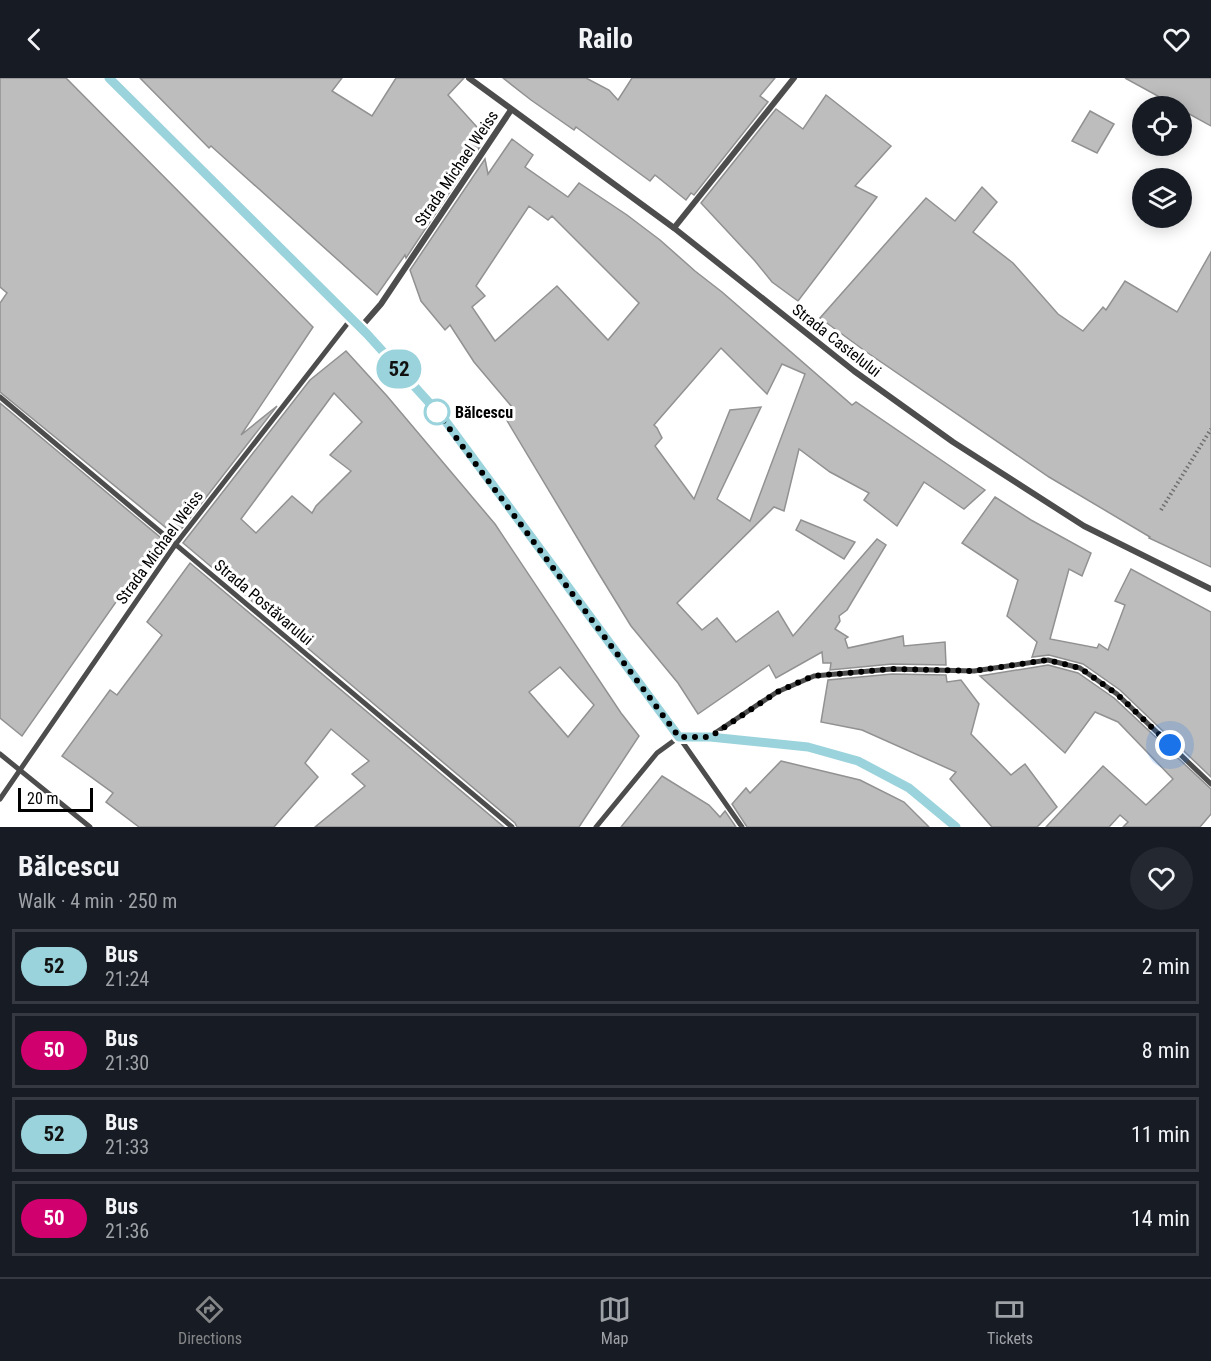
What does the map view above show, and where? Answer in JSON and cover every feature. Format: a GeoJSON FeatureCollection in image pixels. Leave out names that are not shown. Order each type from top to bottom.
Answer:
{"type":"FeatureCollection","features":[{"type":"Feature","properties":{"kind":"street"},"geometry":{"type":"LineString","coordinates":[[109,78],[360,328],[444,419],[679,737],[742,827]]}},
{"type":"Feature","properties":{"kind":"street","name":"Strada Castelului"},"geometry":{"type":"LineString","coordinates":[[469,78],[674,228],[854,371],[953,442],[1084,526],[1211,589]]}},
{"type":"Feature","properties":{"kind":"street"},"geometry":{"type":"LineString","coordinates":[[674,228],[794,78]]}},
{"type":"Feature","properties":{"kind":"street","name":"Strada Michael Weiss"},"geometry":{"type":"LineString","coordinates":[[360,328],[381,304],[511,110]]}},
{"type":"Feature","properties":{"kind":"street","name":"Strada Michael Weiss"},"geometry":{"type":"LineString","coordinates":[[0,799],[175,545],[351,319]]}},
{"type":"Feature","properties":{"kind":"street","name":"Strada Postăvarului"},"geometry":{"type":"LineString","coordinates":[[0,397],[512,827]]}},
{"type":"Feature","properties":{"kind":"street"},"geometry":{"type":"LineString","coordinates":[[710,737],[777,692],[813,676],[892,669],[974,671],[1047,660],[1080,668],[1117,694],[1211,784]]}},
{"type":"Feature","properties":{"kind":"street"},"geometry":{"type":"LineString","coordinates":[[596,827],[657,753],[679,737],[710,737],[808,747],[858,761],[909,788],[956,827]]}},
{"type":"Feature","properties":{"kind":"street"},"geometry":{"type":"LineString","coordinates":[[0,753],[90,827]]}},
{"type":"Feature","properties":{"kind":"path"},"geometry":{"type":"LineString","coordinates":[[1161,510],[1211,429]]}},
{"type":"Feature","properties":{"kind":"building"},"geometry":{"type":"Polygon","coordinates":[[[0,78],[66,78],[313,327],[241,435],[277,406],[176,536],[0,392],[0,303],[7,293],[0,287],[0,78]]]}},
{"type":"Feature","properties":{"kind":"building"},"geometry":{"type":"Polygon","coordinates":[[[140,78],[342,78],[332,91],[372,116],[396,78],[464,78],[448,95],[477,127],[481,145],[406,258],[405,255],[377,295],[211,146],[209,148],[140,78]]]}},
{"type":"Feature","properties":{"kind":"building"},"geometry":{"type":"Polygon","coordinates":[[[503,78],[586,78],[609,90],[618,100],[632,78],[775,78],[760,96],[768,102],[694,195],[691,193],[686,200],[655,175],[650,181],[576,127],[574,130],[531,100],[503,78]]]}},
{"type":"Feature","properties":{"kind":"building"},"geometry":{"type":"Polygon","coordinates":[[[1125,78],[1211,78],[1211,126],[1192,116],[1192,96],[1158,96],[1125,78]]]}},
{"type":"Feature","properties":{"kind":"building"},"geometry":{"type":"Polygon","coordinates":[[[826,95],[891,146],[855,186],[877,197],[798,301],[772,282],[701,203],[776,109],[803,129],[826,95]]]}},
{"type":"Feature","properties":{"kind":"building"},"geometry":{"type":"Polygon","coordinates":[[[1090,111],[1114,124],[1097,153],[1072,141],[1090,111]]]}},
{"type":"Feature","properties":{"kind":"building"},"geometry":{"type":"Polygon","coordinates":[[[512,139],[533,155],[525,167],[568,197],[579,183],[627,215],[722,292],[852,405],[856,402],[985,490],[964,509],[924,482],[897,526],[864,500],[869,493],[830,472],[799,449],[784,511],[774,507],[677,603],[702,630],[717,618],[736,642],[778,611],[793,636],[877,539],[886,545],[847,610],[839,616],[840,621],[835,629],[848,637],[845,639],[848,648],[903,636],[904,646],[945,642],[946,665],[892,664],[830,670],[831,663],[823,663],[822,652],[776,678],[769,665],[698,714],[678,683],[631,626],[599,574],[503,414],[512,407],[474,362],[450,325],[445,330],[421,301],[410,270],[485,159],[488,174],[512,139]],[[529,206],[476,286],[485,296],[472,307],[495,341],[557,286],[608,340],[639,303],[552,216],[548,220],[529,206]],[[721,348],[654,425],[662,438],[655,446],[694,499],[730,410],[761,407],[717,499],[750,521],[805,374],[782,364],[767,394],[721,348]]]}},
{"type":"Feature","properties":{"kind":"building"},"geometry":{"type":"Polygon","coordinates":[[[982,187],[997,202],[973,232],[1013,263],[1058,314],[1083,331],[1103,307],[1106,310],[1125,281],[1177,312],[1211,252],[1211,567],[1149,538],[1049,477],[820,318],[926,198],[955,221],[982,187]]]}},
{"type":"Feature","properties":{"kind":"building"},"geometry":{"type":"Polygon","coordinates":[[[346,351],[495,524],[621,713],[639,736],[579,827],[517,827],[183,543],[310,380],[346,351]],[[334,393],[241,519],[256,533],[292,496],[312,513],[316,506],[351,471],[330,455],[362,422],[334,393]],[[560,667],[529,692],[568,737],[594,705],[560,667]]]}},
{"type":"Feature","properties":{"kind":"building"},"geometry":{"type":"Polygon","coordinates":[[[0,403],[161,538],[22,736],[0,718],[0,403]]]}},
{"type":"Feature","properties":{"kind":"building"},"geometry":{"type":"Polygon","coordinates":[[[995,497],[1091,553],[1082,576],[1069,569],[1050,639],[1097,648],[1099,644],[1108,650],[1125,605],[1115,601],[1131,569],[1211,612],[1211,777],[1120,690],[1083,664],[1049,655],[1032,657],[1037,642],[1007,616],[1018,580],[962,543],[995,497]]]}},
{"type":"Feature","properties":{"kind":"building"},"geometry":{"type":"Polygon","coordinates":[[[801,520],[855,542],[844,559],[796,530],[801,520]]]}},
{"type":"Feature","properties":{"kind":"building"},"geometry":{"type":"Polygon","coordinates":[[[190,563],[504,827],[315,827],[365,786],[352,774],[369,761],[331,729],[305,763],[318,777],[274,827],[139,827],[106,802],[113,793],[62,756],[110,690],[117,695],[162,635],[147,622],[190,563]]]}},
{"type":"Feature","properties":{"kind":"building"},"geometry":{"type":"Polygon","coordinates":[[[1048,665],[1078,673],[1114,698],[1211,789],[1211,814],[1200,827],[1123,827],[1128,822],[1120,815],[1109,827],[1046,827],[1103,766],[1146,805],[1173,779],[1118,722],[1095,712],[1065,753],[980,676],[1048,665]]]}},
{"type":"Feature","properties":{"kind":"building"},"geometry":{"type":"Polygon","coordinates":[[[892,674],[946,675],[947,682],[961,680],[979,704],[971,734],[1011,775],[1025,764],[1057,807],[1037,827],[992,827],[950,779],[956,772],[862,730],[821,722],[828,680],[892,674]]]}},
{"type":"Feature","properties":{"kind":"building"},"geometry":{"type":"Polygon","coordinates":[[[781,761],[860,780],[904,802],[929,827],[747,827],[732,804],[746,788],[750,793],[781,761]]]}},
{"type":"Feature","properties":{"kind":"building"},"geometry":{"type":"Polygon","coordinates":[[[662,776],[709,805],[720,817],[725,811],[736,827],[621,827],[662,776]]]}},
{"type":"Feature","properties":{"kind":"bus line","name":"52"},"geometry":{"type":"LineString","coordinates":[[109,78],[367,334],[444,419],[679,737],[710,737],[808,747],[858,761],[909,788],[956,827]]}},
{"type":"Feature","properties":{"kind":"place","name":"Bălcescu"},"geometry":{"type":"Point","coordinates":[437,412]}},
{"type":"Feature","properties":{"kind":"route"},"geometry":{"type":"LineString","coordinates":[[437,412],[679,737],[710,737],[777,692],[813,676],[860,670],[892,669],[974,671],[1047,660],[1080,668],[1117,694],[1170,745]]}}]}
